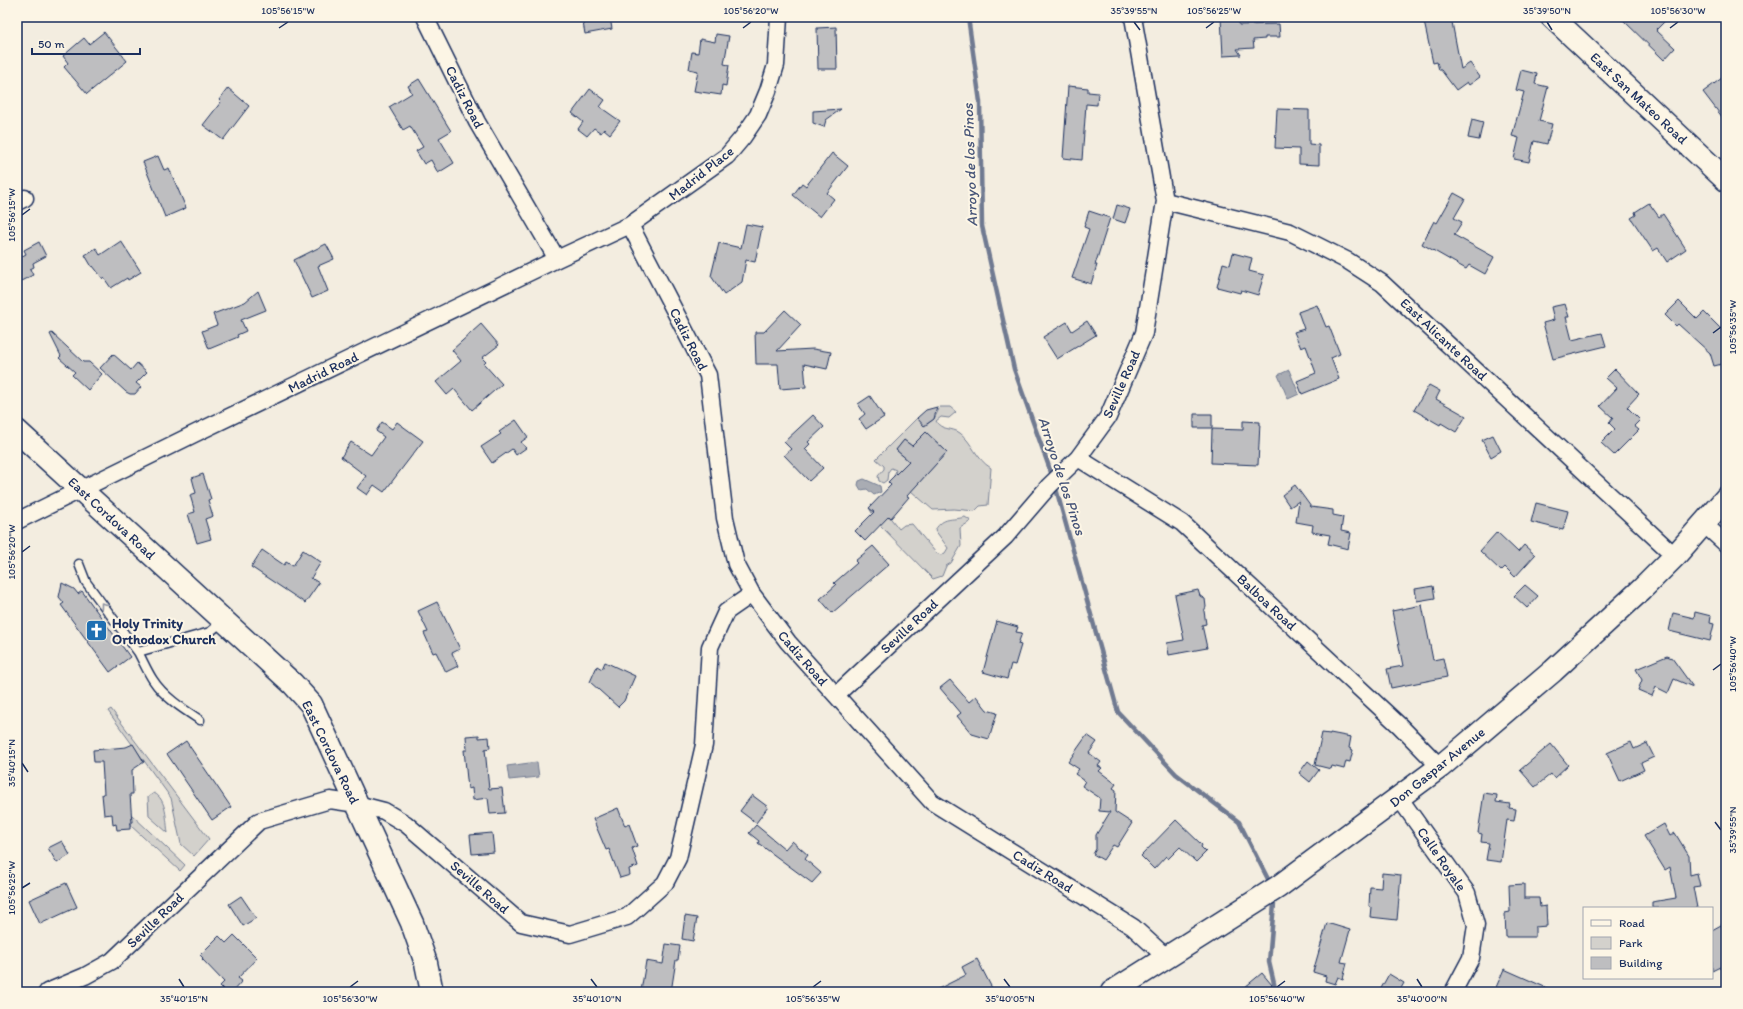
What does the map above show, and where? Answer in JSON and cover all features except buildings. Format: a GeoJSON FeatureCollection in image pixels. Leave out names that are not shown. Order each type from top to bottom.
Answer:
{"type":"FeatureCollection","features":[{"type":"Feature","properties":{"kind":"street","name":"Cadiz Road"},"geometry":{"type":"LineString","coordinates":[[425,17],[477,122],[557,259]]}},
{"type":"Feature","properties":{"kind":"street","name":"Madrid Place"},"geometry":{"type":"LineString","coordinates":[[630,225],[727,156],[743,138],[758,115],[768,91],[776,64],[779,17]]}},
{"type":"Feature","properties":{"kind":"street","name":"Seville Road"},"geometry":{"type":"LineString","coordinates":[[836,695],[1005,537],[1054,480],[1078,458],[1108,417],[1144,333],[1165,201],[1133,17]]}},
{"type":"Feature","properties":{"kind":"street","name":"East San Mateo Road"},"geometry":{"type":"LineString","coordinates":[[1552,17],[1726,180]]}},
{"type":"Feature","properties":{"kind":"street","name":"East Alicante Road"},"geometry":{"type":"LineString","coordinates":[[1165,201],[1290,232],[1348,261],[1382,283],[1675,556]]}},
{"type":"Feature","properties":{"kind":"street","name":"Cadiz Road"},"geometry":{"type":"LineString","coordinates":[[630,225],[708,375],[725,518],[736,564],[752,594],[788,642],[932,802],[1133,927],[1167,958]]}},
{"type":"Feature","properties":{"kind":"street","name":"Madrid Road"},"geometry":{"type":"LineString","coordinates":[[17,521],[80,489],[630,225]]}},
{"type":"Feature","properties":{"kind":"street","name":"East Cordova Road"},"geometry":{"type":"LineString","coordinates":[[17,431],[293,684],[310,704],[412,923],[426,963],[432,992]]}},
{"type":"Feature","properties":{"kind":"street","name":"Balboa Road"},"geometry":{"type":"LineString","coordinates":[[1078,458],[1182,523],[1400,726],[1440,767]]}},
{"type":"Feature","properties":{"kind":"street","name":"Don Gaspar Avenue"},"geometry":{"type":"LineString","coordinates":[[1112,992],[1278,887],[1400,799],[1440,767],[1553,671],[1642,590],[1675,556],[1726,498]]}},
{"type":"Feature","properties":{"kind":"street"},"geometry":{"type":"LineString","coordinates":[[1704,524],[1726,544]]}},
{"type":"Feature","properties":{"kind":"street","name":"Seville Road"},"geometry":{"type":"LineString","coordinates":[[47,992],[85,976],[112,961],[259,821],[330,800],[357,804],[384,811],[406,824],[521,923],[570,934],[627,917],[665,883],[678,858],[704,745],[710,647],[726,612],[752,594]]}},
{"type":"Feature","properties":{"kind":"street","name":"Calle Royale"},"geometry":{"type":"LineString","coordinates":[[1400,799],[1467,893],[1476,925],[1471,958],[1453,992]]}},
{"type":"Feature","properties":{"kind":"lane"},"geometry":{"type":"LineString","coordinates":[[79,564],[86,582],[138,652],[153,680],[162,691],[178,705],[200,720]]}},
{"type":"Feature","properties":{"kind":"lane"},"geometry":{"type":"LineString","coordinates":[[138,652],[210,632],[224,621]]}},
{"type":"Feature","properties":{"kind":"green space"},"geometry":{"type":"Polygon","coordinates":[[[940,407],[950,407],[956,412],[949,418],[941,417],[936,421],[938,424],[944,428],[960,433],[982,460],[991,468],[988,505],[980,506],[975,511],[954,509],[933,510],[911,491],[947,452],[934,439],[912,446],[904,440],[896,450],[911,463],[894,476],[896,470],[891,468],[888,472],[887,480],[883,483],[879,481],[878,476],[884,469],[884,466],[876,459],[917,418],[925,426],[934,419],[940,407]]]}},
{"type":"Feature","properties":{"kind":"green space"},"geometry":{"type":"Polygon","coordinates":[[[869,508],[883,521],[888,515],[899,529],[904,525],[912,524],[936,553],[941,555],[945,553],[948,548],[935,530],[938,526],[948,520],[965,517],[971,521],[960,528],[961,546],[951,563],[946,566],[942,576],[933,579],[878,523],[869,508]]]}},
{"type":"Feature","properties":{"kind":"green space"},"geometry":{"type":"Polygon","coordinates":[[[111,709],[209,839],[194,856],[181,844],[171,798],[108,711],[111,709]]]}},
{"type":"Feature","properties":{"kind":"green space"},"geometry":{"type":"Polygon","coordinates":[[[154,793],[164,805],[168,833],[149,816],[148,797],[154,793]]]}},
{"type":"Feature","properties":{"kind":"green space"},"geometry":{"type":"Polygon","coordinates":[[[131,814],[185,865],[180,871],[130,825],[130,823],[132,823],[131,814]]]}},
{"type":"Feature","properties":{"kind":"shaded area"},"geometry":{"type":"Polygon","coordinates":[[[1289,370],[1299,394],[1288,399],[1278,375],[1289,370]]]}},
{"type":"Feature","properties":{"kind":"shaded area"},"geometry":{"type":"Polygon","coordinates":[[[864,479],[880,486],[881,492],[874,495],[867,489],[861,490],[858,485],[859,481],[864,479]]]}},
{"type":"Feature","properties":{"kind":"shaded area"},"geometry":{"type":"Polygon","coordinates":[[[537,762],[539,777],[509,780],[507,766],[537,762]]]}},
{"type":"Feature","properties":{"kind":"waterway","name":"Arroyo de los Pinos"},"geometry":{"type":"LineString","coordinates":[[968,17],[980,102],[982,226],[1014,369],[1053,478]]}},
{"type":"Feature","properties":{"kind":"waterway","name":"Arroyo de los Pinos"},"geometry":{"type":"LineString","coordinates":[[1055,485],[1118,712],[1176,774],[1239,822],[1269,881]]}},
{"type":"Feature","properties":{"kind":"waterway","name":"Arroyo de los Pinos"},"geometry":{"type":"LineString","coordinates":[[1274,904],[1269,962],[1276,992]]}},
{"type":"Feature","properties":{"kind":"place","name":"Holy Trinity Orthodox Church"},"geometry":{"type":"Point","coordinates":[96,631]}}]}
